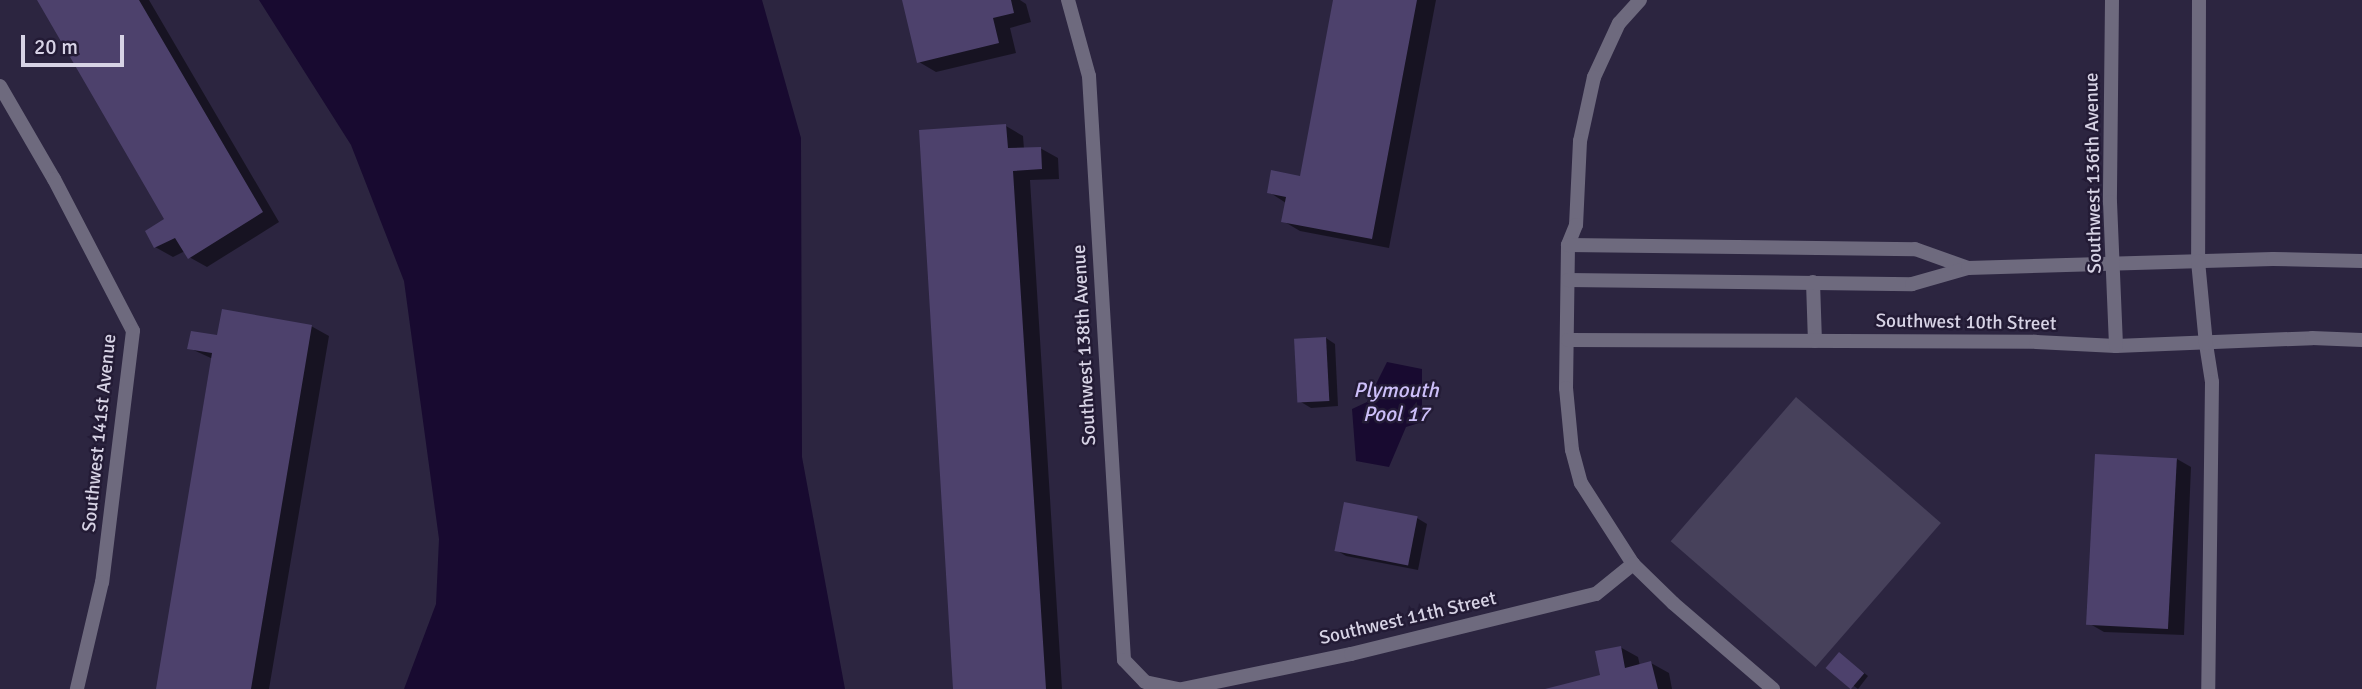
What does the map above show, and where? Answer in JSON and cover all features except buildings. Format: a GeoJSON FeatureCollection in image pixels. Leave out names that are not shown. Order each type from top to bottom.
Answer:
{"type":"FeatureCollection","features":[{"type":"Feature","properties":{"kind":"street","name":"Southwest 138th Avenue"},"geometry":{"type":"LineString","coordinates":[[1068,0],[1089,76],[1124,660],[1145,682]]}},
{"type":"Feature","properties":{"kind":"street"},"geometry":{"type":"LineString","coordinates":[[1640,0],[1619,23],[1594,77],[1580,141],[1576,225],[1568,245],[1566,388],[1576,472],[1633,564],[1673,603],[1773,689]]}},
{"type":"Feature","properties":{"kind":"street","name":"Southwest 136th Avenue"},"geometry":{"type":"LineString","coordinates":[[2112,0],[2110,202],[2116,346]]}},
{"type":"Feature","properties":{"kind":"street"},"geometry":{"type":"LineString","coordinates":[[2199,0],[2198,261],[2212,382],[2208,687]]}},
{"type":"Feature","properties":{"kind":"street","name":"Southwest 141st Avenue"},"geometry":{"type":"LineString","coordinates":[[0,86],[54,179],[133,331],[103,582],[77,689]]}},
{"type":"Feature","properties":{"kind":"street","name":"Southwest 10th Street"},"geometry":{"type":"LineString","coordinates":[[1568,245],[1915,249],[1968,268]]}},
{"type":"Feature","properties":{"kind":"street","name":"Southwest 10th Street"},"geometry":{"type":"LineString","coordinates":[[1569,279],[1912,284],[1968,268],[2273,258],[2362,261]]}},
{"type":"Feature","properties":{"kind":"street"},"geometry":{"type":"LineString","coordinates":[[1814,282],[1815,341]]}},
{"type":"Feature","properties":{"kind":"street","name":"Southwest 10th Street"},"geometry":{"type":"LineString","coordinates":[[1568,340],[2036,342],[2116,346],[2312,338],[2362,340]]}},
{"type":"Feature","properties":{"kind":"street","name":"Southwest 11th Street"},"geometry":{"type":"LineString","coordinates":[[1145,682],[1180,689],[1351,654],[1595,594],[1633,564]]}},
{"type":"Feature","properties":{"kind":"shaded area"},"geometry":{"type":"Polygon","coordinates":[[[1796,397],[1941,523],[1816,667],[1671,541],[1796,397]]]}},
{"type":"Feature","properties":{"kind":"water"},"geometry":{"type":"Polygon","coordinates":[[[259,0],[762,0],[801,138],[802,457],[845,689],[404,689],[436,604],[439,539],[404,281],[351,145],[259,0]]]}},
{"type":"Feature","properties":{"kind":"water","name":"Plymouth Pool 17"},"geometry":{"type":"Polygon","coordinates":[[[1387,362],[1422,369],[1422,422],[1406,427],[1389,467],[1356,461],[1352,409],[1367,402],[1387,362]]]}}]}
